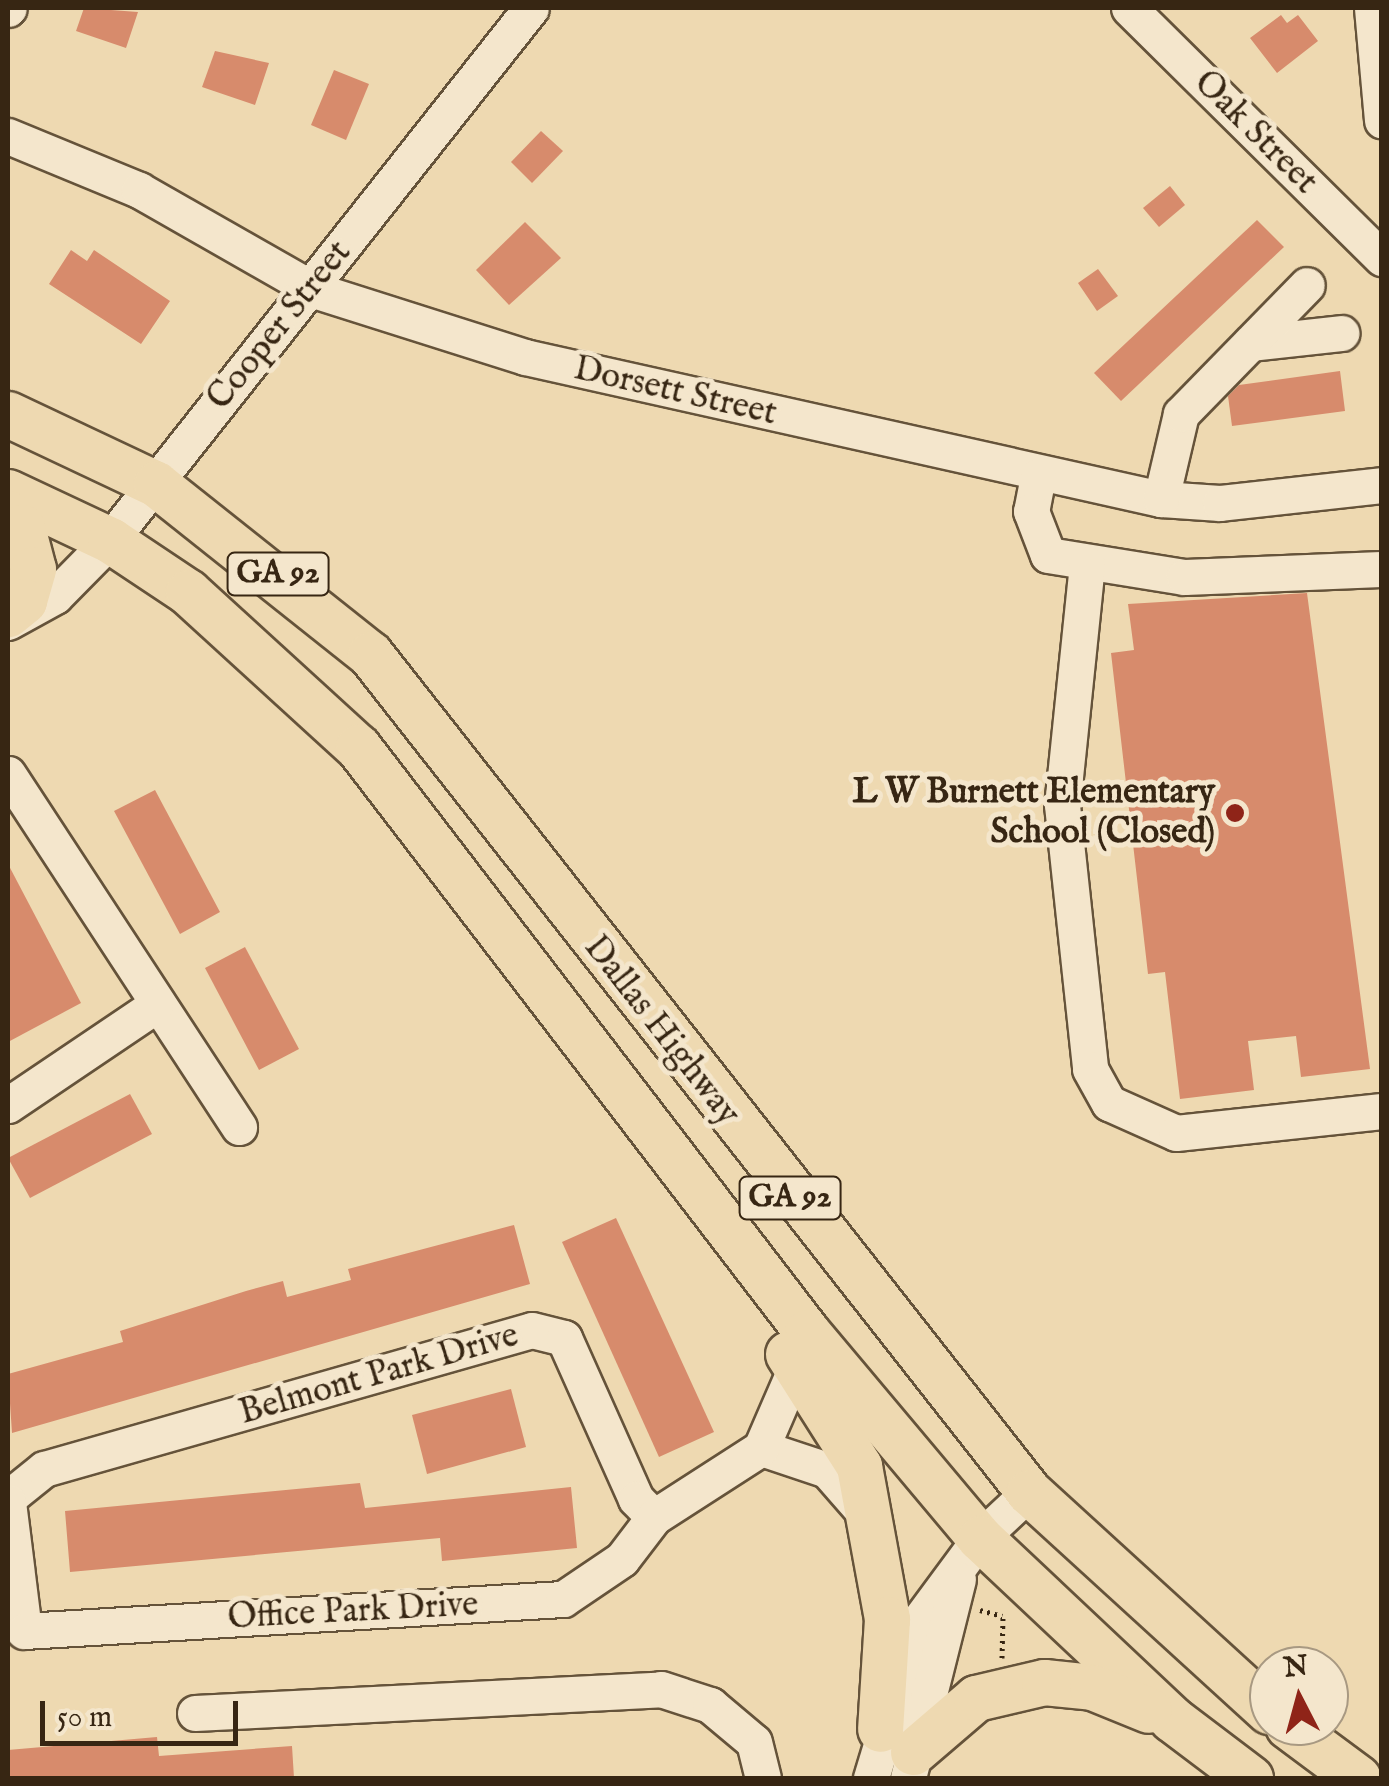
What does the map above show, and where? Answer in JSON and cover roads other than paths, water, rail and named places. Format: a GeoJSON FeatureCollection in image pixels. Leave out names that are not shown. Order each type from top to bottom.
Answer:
{"type":"FeatureCollection","features":[{"type":"Feature","properties":{"kind":"main road","name":"Dallas Highway"},"geometry":{"type":"LineString","coordinates":[[8,414],[156,484],[370,654],[1029,1492],[1249,1692]]}},
{"type":"Feature","properties":{"kind":"main road","name":"Dallas Highway"},"geometry":{"type":"LineString","coordinates":[[8,492],[110,540],[246,639],[358,748],[549,996],[980,1538],[1172,1720],[1237,1773]]}},
{"type":"Feature","properties":{"kind":"main road"},"geometry":{"type":"LineString","coordinates":[[8,514],[22,526],[33,570],[24,601],[8,614]]}},
{"type":"Feature","properties":{"kind":"main road"},"geometry":{"type":"LineString","coordinates":[[549,996],[622,1142],[797,1365],[859,1466],[886,1618],[900,1753],[976,1698],[1044,1682],[1092,1687],[1172,1720]]}},
{"type":"Feature","properties":{"kind":"main road"},"geometry":{"type":"LineString","coordinates":[[1315,1746],[1358,1778]]}},
{"type":"Feature","properties":{"kind":"street","name":"Cooper Street"},"geometry":{"type":"LineString","coordinates":[[8,622],[55,596],[110,540],[314,290],[531,8]]}},
{"type":"Feature","properties":{"kind":"street","name":"Oak Street"},"geometry":{"type":"LineString","coordinates":[[1128,8],[1382,258]]}},
{"type":"Feature","properties":{"kind":"street"},"geometry":{"type":"LineString","coordinates":[[1372,8],[1382,121]]}},
{"type":"Feature","properties":{"kind":"street","name":"Dorsett Street"},"geometry":{"type":"LineString","coordinates":[[8,136],[139,190],[314,290],[526,357],[1038,476],[1161,499],[1220,504],[1382,485]]}},
{"type":"Feature","properties":{"kind":"street"},"geometry":{"type":"LineString","coordinates":[[1161,499],[1181,414],[1307,285]]}},
{"type":"Feature","properties":{"kind":"street"},"geometry":{"type":"LineString","coordinates":[[1251,342],[1341,333]]}},
{"type":"Feature","properties":{"kind":"street"},"geometry":{"type":"LineString","coordinates":[[1038,476],[1035,536],[1048,555],[1184,577],[1382,569]]}},
{"type":"Feature","properties":{"kind":"street"},"geometry":{"type":"LineString","coordinates":[[1087,564],[1062,805],[1090,1069],[1109,1103],[1176,1133],[1382,1111]]}},
{"type":"Feature","properties":{"kind":"street"},"geometry":{"type":"LineString","coordinates":[[8,774],[155,1006],[239,1128]]}},
{"type":"Feature","properties":{"kind":"street"},"geometry":{"type":"LineString","coordinates":[[8,1105],[155,1006]]}},
{"type":"Feature","properties":{"kind":"street","name":"Belmont Park Drive"},"geometry":{"type":"LineString","coordinates":[[8,1500],[44,1470],[532,1330],[564,1338],[636,1499],[654,1517]]}},
{"type":"Feature","properties":{"kind":"street"},"geometry":{"type":"LineString","coordinates":[[797,1365],[761,1448],[826,1470],[871,1521]]}},
{"type":"Feature","properties":{"kind":"street","name":"Office Park Drive"},"geometry":{"type":"LineString","coordinates":[[8,1500],[24,1632],[564,1599],[622,1559],[654,1517],[761,1448]]}},
{"type":"Feature","properties":{"kind":"street"},"geometry":{"type":"LineString","coordinates":[[871,1778],[900,1753],[918,1622],[958,1579],[980,1538],[1029,1492]]}},
{"type":"Feature","properties":{"kind":"street"},"geometry":{"type":"LineString","coordinates":[[195,1713],[662,1689],[710,1705],[754,1742],[762,1778]]}},
{"type":"Feature","properties":{"kind":"place","name":"L W Burnett Elementary School (Closed)"},"geometry":{"type":"Point","coordinates":[1235,813]}}]}
